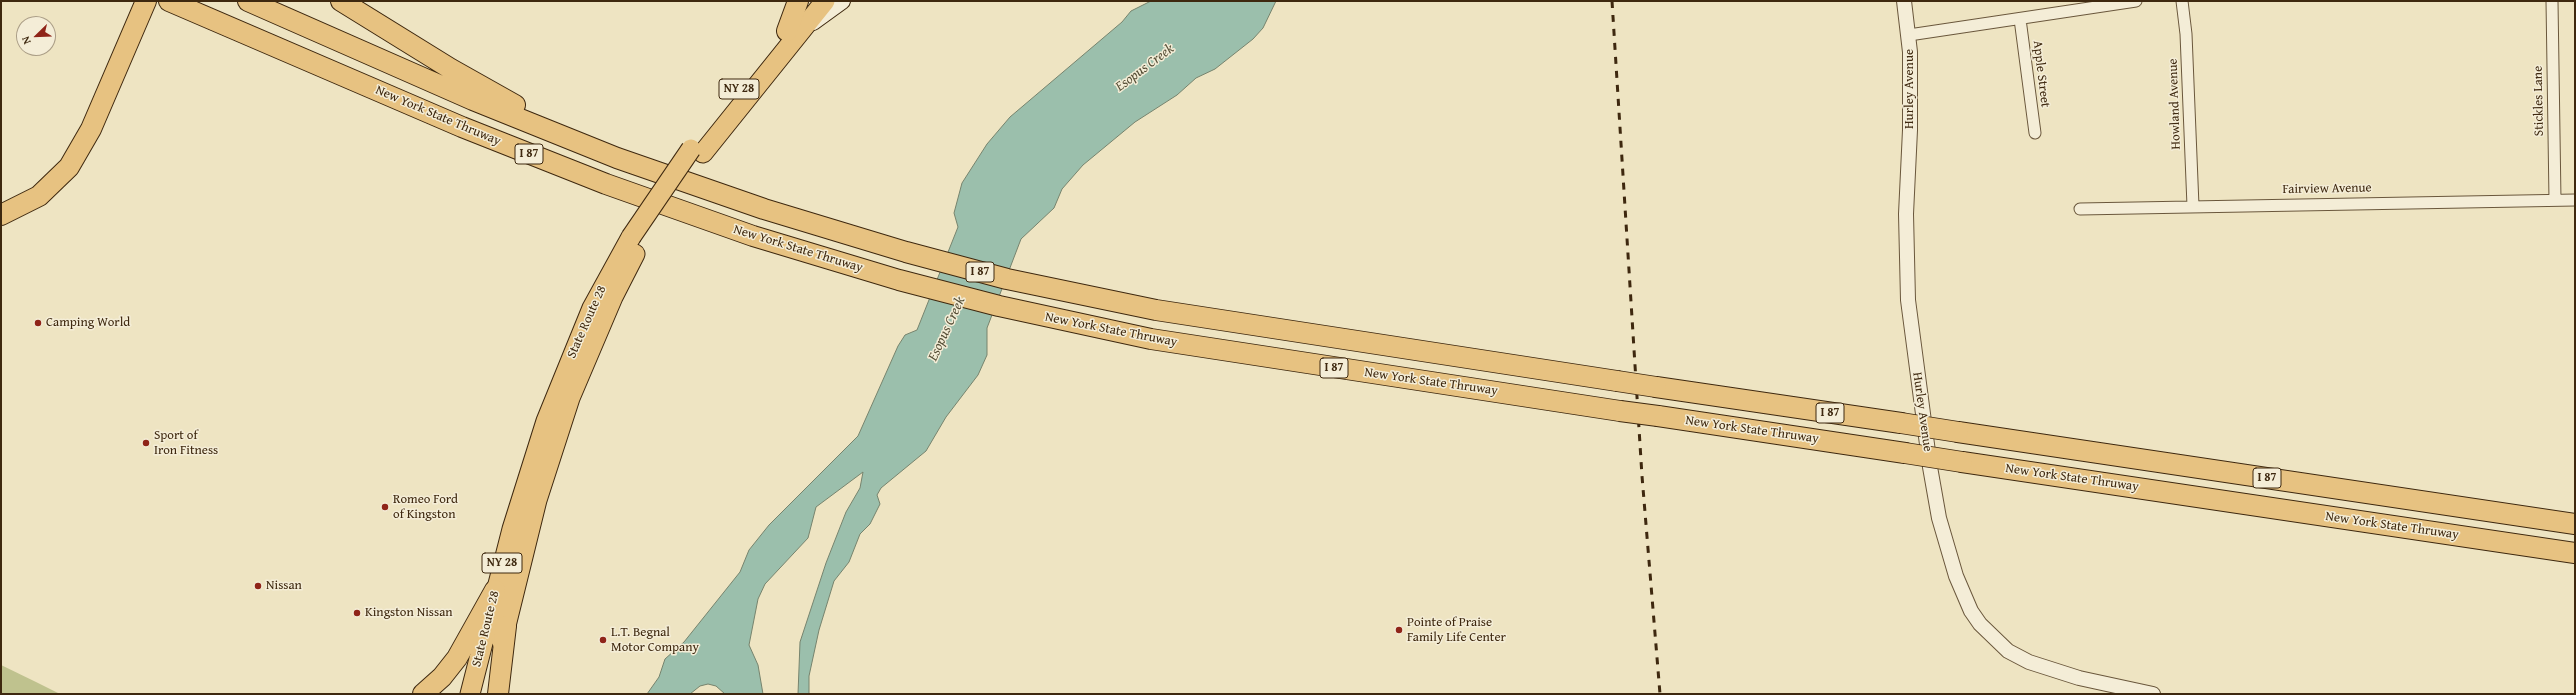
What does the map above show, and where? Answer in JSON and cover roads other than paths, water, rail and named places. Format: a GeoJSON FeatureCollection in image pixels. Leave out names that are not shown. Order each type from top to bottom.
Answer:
{"type":"FeatureCollection","features":[{"type":"Feature","properties":{"kind":"highway"},"geometry":{"type":"LineString","coordinates":[[1,215],[40,196],[69,167],[84,142],[133,23],[139,1]]}},
{"type":"Feature","properties":{"kind":"highway"},"geometry":{"type":"LineString","coordinates":[[1,208],[35,190],[63,163],[78,138],[133,23],[146,1]]}},
{"type":"Feature","properties":{"kind":"highway","name":"I 87"},"geometry":{"type":"LineString","coordinates":[[248,1],[494,108],[617,158],[757,207],[906,252],[1055,290],[1223,321],[2575,524]]}},
{"type":"Feature","properties":{"kind":"highway"},"geometry":{"type":"LineString","coordinates":[[341,1],[479,86],[617,158]]}},
{"type":"Feature","properties":{"kind":"highway"},"geometry":{"type":"LineString","coordinates":[[795,30],[798,1]]}},
{"type":"Feature","properties":{"kind":"highway","name":"State Route 28"},"geometry":{"type":"LineString","coordinates":[[795,30],[809,1]]}},
{"type":"Feature","properties":{"kind":"highway","name":"State Route 28"},"geometry":{"type":"LineString","coordinates":[[470,694],[495,590],[522,496],[556,395],[592,308],[697,151],[795,30],[825,1]]}},
{"type":"Feature","properties":{"kind":"highway","name":"New York State Thruway"},"geometry":{"type":"LineString","coordinates":[[172,3],[462,127],[599,182],[753,236],[899,280],[1049,317],[1202,348],[2575,553]]}},
{"type":"Feature","properties":{"kind":"highway","name":"State Route 28"},"geometry":{"type":"LineString","coordinates":[[491,694],[537,500],[570,398],[637,239]]}},
{"type":"Feature","properties":{"kind":"highway"},"geometry":{"type":"LineString","coordinates":[[423,694],[442,677],[457,658],[495,590]]}},
{"type":"Feature","properties":{"kind":"highway"},"geometry":{"type":"LineString","coordinates":[[498,694],[506,626]]}},
{"type":"Feature","properties":{"kind":"main road"},"geometry":{"type":"LineString","coordinates":[[795,30],[842,1]]}},
{"type":"Feature","properties":{"kind":"street","name":"Hurley Avenue"},"geometry":{"type":"LineString","coordinates":[[1904,1],[1909,35],[1910,130],[1906,214],[1908,300],[1930,468],[1939,518],[1956,576],[1972,611],[1980,624],[2008,651],[2029,662],[2073,676],[2153,694]]}},
{"type":"Feature","properties":{"kind":"street"},"geometry":{"type":"LineString","coordinates":[[1909,35],[2136,1]]}},
{"type":"Feature","properties":{"kind":"street","name":"Howland Avenue"},"geometry":{"type":"LineString","coordinates":[[2182,1],[2186,34],[2193,206]]}},
{"type":"Feature","properties":{"kind":"street","name":"Stickles Lane"},"geometry":{"type":"LineString","coordinates":[[2552,1],[2555,200]]}},
{"type":"Feature","properties":{"kind":"street","name":"Apple Street"},"geometry":{"type":"LineString","coordinates":[[2020,19],[2035,133]]}},
{"type":"Feature","properties":{"kind":"street","name":"Fairview Avenue"},"geometry":{"type":"LineString","coordinates":[[2080,209],[2575,200]]}},
{"type":"Feature","properties":{"kind":"water","name":"Esopus Creek"},"geometry":{"type":"Polygon","coordinates":[[[1151,1],[1276,1],[1263,28],[1253,39],[1215,69],[1196,78],[1177,95],[1135,122],[1083,165],[1062,189],[1054,208],[1021,239],[987,328],[987,355],[978,375],[946,417],[926,451],[881,488],[877,495],[880,504],[870,524],[860,534],[849,562],[834,581],[819,630],[809,676],[809,694],[798,694],[800,642],[826,563],[846,512],[860,488],[863,472],[816,507],[808,538],[765,584],[758,599],[749,645],[758,665],[763,694],[725,694],[716,686],[708,684],[700,686],[690,694],[647,694],[659,677],[665,659],[684,642],[740,572],[749,550],[769,525],[858,436],[898,346],[905,335],[917,330],[958,227],[954,213],[962,183],[987,144],[1010,117],[1122,22],[1131,11],[1151,1]]]}},
{"type":"Feature","properties":{"kind":"railway"},"geometry":{"type":"LineString","coordinates":[[1612,1],[1642,476],[1660,694]]}},
{"type":"Feature","properties":{"kind":"place","name":"Camping World"},"geometry":{"type":"Point","coordinates":[38,323]}},
{"type":"Feature","properties":{"kind":"place","name":"Sport of Iron Fitness"},"geometry":{"type":"Point","coordinates":[146,443]}},
{"type":"Feature","properties":{"kind":"place","name":"Romeo Ford of Kingston"},"geometry":{"type":"Point","coordinates":[385,507]}},
{"type":"Feature","properties":{"kind":"place","name":"Nissan"},"geometry":{"type":"Point","coordinates":[258,586]}},
{"type":"Feature","properties":{"kind":"place","name":"Kingston Nissan"},"geometry":{"type":"Point","coordinates":[357,613]}},
{"type":"Feature","properties":{"kind":"place","name":"Pointe of Praise Family Life Center"},"geometry":{"type":"Point","coordinates":[1399,630]}},
{"type":"Feature","properties":{"kind":"place","name":"L.T. Begnal Motor Company"},"geometry":{"type":"Point","coordinates":[603,640]}}]}
